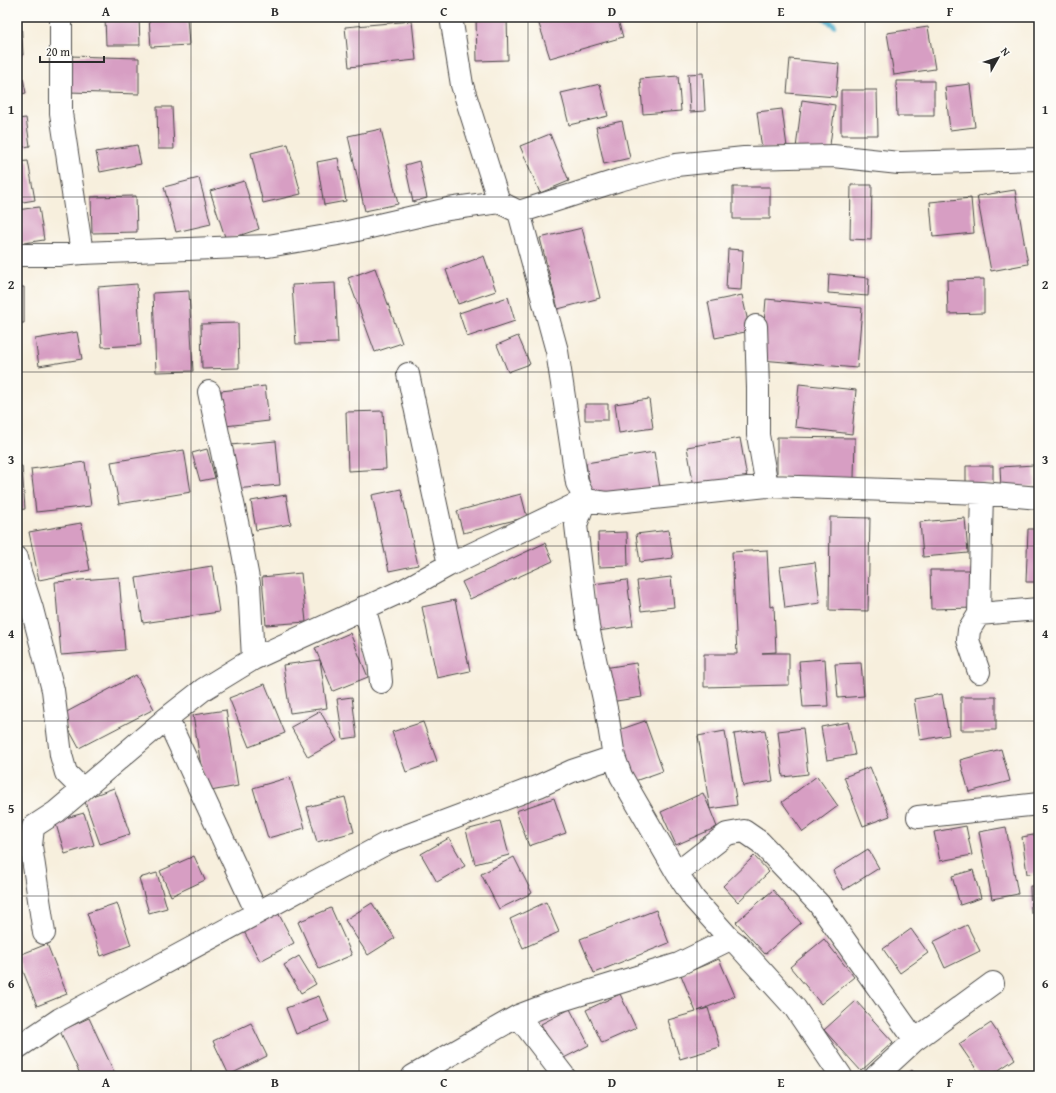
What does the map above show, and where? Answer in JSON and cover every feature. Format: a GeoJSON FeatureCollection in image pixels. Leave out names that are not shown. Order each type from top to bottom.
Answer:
{"type":"FeatureCollection","features":[{"type":"Feature","properties":{"kind":"street"},"geometry":{"type":"LineString","coordinates":[[61,17],[61,113],[82,253]]}},
{"type":"Feature","properties":{"kind":"street"},"geometry":{"type":"LineString","coordinates":[[451,17],[462,85],[499,202]]}},
{"type":"Feature","properties":{"kind":"street"},"geometry":{"type":"LineString","coordinates":[[17,255],[59,255],[268,246],[344,233],[448,209],[499,202],[519,212],[619,180],[676,164],[744,158],[833,156],[899,163],[1039,159]]}},
{"type":"Feature","properties":{"kind":"street"},"geometry":{"type":"LineString","coordinates":[[519,212],[557,351],[577,483],[585,500],[576,525],[588,628],[607,713],[614,757],[621,776],[676,873],[694,899],[795,1008],[841,1076]]}},
{"type":"Feature","properties":{"kind":"street"},"geometry":{"type":"LineString","coordinates":[[756,326],[758,435],[767,486]]}},
{"type":"Feature","properties":{"kind":"street"},"geometry":{"type":"LineString","coordinates":[[408,374],[449,566]]}},
{"type":"Feature","properties":{"kind":"street"},"geometry":{"type":"LineString","coordinates":[[209,392],[249,584],[253,659]]}},
{"type":"Feature","properties":{"kind":"street"},"geometry":{"type":"LineString","coordinates":[[44,933],[31,846],[25,831],[56,812],[167,718],[204,689],[253,659],[404,590],[449,566],[585,500],[606,503],[767,486],[982,493],[1039,498]]}},
{"type":"Feature","properties":{"kind":"street"},"geometry":{"type":"LineString","coordinates":[[979,672],[968,640],[969,630],[979,614],[982,493]]}},
{"type":"Feature","properties":{"kind":"street"},"geometry":{"type":"LineString","coordinates":[[17,558],[53,690],[61,755],[66,773],[82,789]]}},
{"type":"Feature","properties":{"kind":"street"},"geometry":{"type":"LineString","coordinates":[[364,607],[380,661],[382,682]]}},
{"type":"Feature","properties":{"kind":"street"},"geometry":{"type":"LineString","coordinates":[[979,614],[1039,609]]}},
{"type":"Feature","properties":{"kind":"street"},"geometry":{"type":"LineString","coordinates":[[167,718],[257,913]]}},
{"type":"Feature","properties":{"kind":"street"},"geometry":{"type":"LineString","coordinates":[[17,1048],[60,1019],[387,843],[539,786],[572,771],[614,757]]}},
{"type":"Feature","properties":{"kind":"street"},"geometry":{"type":"LineString","coordinates":[[918,817],[1039,804]]}},
{"type":"Feature","properties":{"kind":"street"},"geometry":{"type":"LineString","coordinates":[[676,873],[727,834],[744,831],[760,842],[819,904],[915,1040]]}},
{"type":"Feature","properties":{"kind":"street"},"geometry":{"type":"LineString","coordinates":[[413,1076],[518,1016],[552,1003],[679,964],[730,939]]}},
{"type":"Feature","properties":{"kind":"street"},"geometry":{"type":"LineString","coordinates":[[876,1076],[915,1040],[993,983]]}},
{"type":"Feature","properties":{"kind":"street"},"geometry":{"type":"LineString","coordinates":[[518,1016],[564,1076]]}},
{"type":"Feature","properties":{"kind":"building"},"geometry":{"type":"Polygon","coordinates":[[[17,17],[21,17],[23,55],[17,55],[17,17]]]}},
{"type":"Feature","properties":{"kind":"building"},"geometry":{"type":"Polygon","coordinates":[[[105,17],[139,17],[140,45],[106,45],[105,17]]]}},
{"type":"Feature","properties":{"kind":"building"},"geometry":{"type":"Polygon","coordinates":[[[149,17],[187,17],[189,45],[151,47],[149,17]]]}},
{"type":"Feature","properties":{"kind":"building"},"geometry":{"type":"Polygon","coordinates":[[[476,17],[507,17],[508,60],[477,61],[476,17]]]}},
{"type":"Feature","properties":{"kind":"building"},"geometry":{"type":"Polygon","coordinates":[[[553,17],[617,17],[623,37],[550,58],[538,21],[553,17]]]}},
{"type":"Feature","properties":{"kind":"building"},"geometry":{"type":"Polygon","coordinates":[[[412,21],[416,60],[349,67],[345,27],[412,21]]]}},
{"type":"Feature","properties":{"kind":"building"},"geometry":{"type":"Polygon","coordinates":[[[928,27],[935,69],[894,75],[887,33],[928,27]]]}},
{"type":"Feature","properties":{"kind":"building"},"geometry":{"type":"Polygon","coordinates":[[[69,56],[139,58],[139,94],[69,92],[69,56]]]}},
{"type":"Feature","properties":{"kind":"building"},"geometry":{"type":"Polygon","coordinates":[[[790,59],[839,64],[836,97],[787,93],[790,59]]]}},
{"type":"Feature","properties":{"kind":"building"},"geometry":{"type":"Polygon","coordinates":[[[703,73],[705,111],[690,112],[688,74],[703,73]]]}},
{"type":"Feature","properties":{"kind":"building"},"geometry":{"type":"Polygon","coordinates":[[[678,76],[681,111],[643,114],[640,79],[678,76]]]}},
{"type":"Feature","properties":{"kind":"building"},"geometry":{"type":"Polygon","coordinates":[[[23,78],[26,93],[17,95],[17,79],[23,78]]]}},
{"type":"Feature","properties":{"kind":"building"},"geometry":{"type":"Polygon","coordinates":[[[896,81],[934,81],[934,116],[897,116],[896,81]]]}},
{"type":"Feature","properties":{"kind":"building"},"geometry":{"type":"Polygon","coordinates":[[[600,84],[608,116],[569,125],[561,93],[600,84]]]}},
{"type":"Feature","properties":{"kind":"building"},"geometry":{"type":"Polygon","coordinates":[[[970,84],[975,127],[950,130],[945,87],[970,84]]]}},
{"type":"Feature","properties":{"kind":"building"},"geometry":{"type":"Polygon","coordinates":[[[841,90],[877,90],[878,135],[841,135],[841,90]]]}},
{"type":"Feature","properties":{"kind":"building"},"geometry":{"type":"Polygon","coordinates":[[[802,100],[835,105],[829,153],[796,148],[802,100]]]}},
{"type":"Feature","properties":{"kind":"building"},"geometry":{"type":"Polygon","coordinates":[[[157,107],[172,107],[174,149],[158,149],[157,107]]]}},
{"type":"Feature","properties":{"kind":"building"},"geometry":{"type":"Polygon","coordinates":[[[782,109],[787,147],[762,150],[757,112],[782,109]]]}},
{"type":"Feature","properties":{"kind":"building"},"geometry":{"type":"Polygon","coordinates":[[[26,118],[30,146],[17,148],[17,119],[26,118]]]}},
{"type":"Feature","properties":{"kind":"building"},"geometry":{"type":"Polygon","coordinates":[[[622,121],[630,158],[604,164],[596,127],[622,121]]]}},
{"type":"Feature","properties":{"kind":"building"},"geometry":{"type":"Polygon","coordinates":[[[381,129],[398,204],[365,211],[348,136],[381,129]]]}},
{"type":"Feature","properties":{"kind":"building"},"geometry":{"type":"Polygon","coordinates":[[[550,134],[569,181],[540,193],[520,146],[550,134]]]}},
{"type":"Feature","properties":{"kind":"building"},"geometry":{"type":"Polygon","coordinates":[[[288,144],[301,194],[263,203],[251,153],[288,144]]]}},
{"type":"Feature","properties":{"kind":"building"},"geometry":{"type":"Polygon","coordinates":[[[137,145],[141,164],[100,172],[96,152],[137,145]]]}},
{"type":"Feature","properties":{"kind":"building"},"geometry":{"type":"Polygon","coordinates":[[[338,158],[346,201],[324,205],[317,162],[338,158]]]}},
{"type":"Feature","properties":{"kind":"building"},"geometry":{"type":"Polygon","coordinates":[[[28,161],[35,200],[17,203],[17,162],[28,161]]]}},
{"type":"Feature","properties":{"kind":"building"},"geometry":{"type":"Polygon","coordinates":[[[419,161],[427,198],[413,202],[405,165],[419,161]]]}},
{"type":"Feature","properties":{"kind":"building"},"geometry":{"type":"Polygon","coordinates":[[[199,178],[211,224],[176,232],[164,187],[199,178]]]}},
{"type":"Feature","properties":{"kind":"building"},"geometry":{"type":"Polygon","coordinates":[[[244,181],[259,229],[226,240],[210,191],[244,181]]]}},
{"type":"Feature","properties":{"kind":"building"},"geometry":{"type":"Polygon","coordinates":[[[851,185],[872,185],[871,240],[850,239],[851,185]]]}},
{"type":"Feature","properties":{"kind":"building"},"geometry":{"type":"Polygon","coordinates":[[[733,187],[770,187],[770,219],[733,219],[733,187]]]}},
{"type":"Feature","properties":{"kind":"building"},"geometry":{"type":"Polygon","coordinates":[[[1015,190],[1028,264],[991,271],[977,196],[1015,190]]]}},
{"type":"Feature","properties":{"kind":"building"},"geometry":{"type":"Polygon","coordinates":[[[136,196],[137,232],[92,233],[91,197],[136,196]]]}},
{"type":"Feature","properties":{"kind":"building"},"geometry":{"type":"Polygon","coordinates":[[[971,198],[974,233],[933,237],[930,202],[971,198]]]}},
{"type":"Feature","properties":{"kind":"building"},"geometry":{"type":"Polygon","coordinates":[[[39,207],[44,240],[17,244],[17,210],[39,207]]]}},
{"type":"Feature","properties":{"kind":"building"},"geometry":{"type":"Polygon","coordinates":[[[582,228],[600,298],[558,309],[540,238],[582,228]]]}},
{"type":"Feature","properties":{"kind":"building"},"geometry":{"type":"Polygon","coordinates":[[[728,249],[743,250],[741,290],[726,289],[728,249]]]}},
{"type":"Feature","properties":{"kind":"building"},"geometry":{"type":"Polygon","coordinates":[[[484,256],[496,291],[458,304],[446,270],[484,256]]]}},
{"type":"Feature","properties":{"kind":"building"},"geometry":{"type":"Polygon","coordinates":[[[375,268],[402,343],[375,352],[348,278],[375,268]]]}},
{"type":"Feature","properties":{"kind":"building"},"geometry":{"type":"Polygon","coordinates":[[[829,274],[869,278],[868,296],[828,293],[829,274]]]}},
{"type":"Feature","properties":{"kind":"building"},"geometry":{"type":"Polygon","coordinates":[[[984,279],[984,313],[948,314],[947,280],[984,279]]]}},
{"type":"Feature","properties":{"kind":"building"},"geometry":{"type":"Polygon","coordinates":[[[335,283],[338,343],[296,344],[292,285],[335,283]]]}},
{"type":"Feature","properties":{"kind":"building"},"geometry":{"type":"Polygon","coordinates":[[[137,284],[141,345],[102,347],[98,287],[137,284]]]}},
{"type":"Feature","properties":{"kind":"building"},"geometry":{"type":"Polygon","coordinates":[[[17,287],[24,287],[24,323],[17,323],[17,287]]]}},
{"type":"Feature","properties":{"kind":"building"},"geometry":{"type":"Polygon","coordinates":[[[189,291],[193,371],[156,372],[153,293],[189,291]]]}},
{"type":"Feature","properties":{"kind":"building"},"geometry":{"type":"Polygon","coordinates":[[[742,295],[750,331],[715,338],[708,302],[742,295]]]}},
{"type":"Feature","properties":{"kind":"building"},"geometry":{"type":"Polygon","coordinates":[[[508,297],[515,321],[467,337],[459,313],[508,297]]]}},
{"type":"Feature","properties":{"kind":"building"},"geometry":{"type":"Polygon","coordinates":[[[766,299],[862,308],[857,368],[761,360],[766,299]]]}},
{"type":"Feature","properties":{"kind":"building"},"geometry":{"type":"Polygon","coordinates":[[[238,323],[239,368],[202,369],[201,324],[238,323]]]}},
{"type":"Feature","properties":{"kind":"building"},"geometry":{"type":"Polygon","coordinates":[[[77,332],[82,359],[39,366],[35,339],[77,332]]]}},
{"type":"Feature","properties":{"kind":"building"},"geometry":{"type":"Polygon","coordinates":[[[518,336],[530,364],[508,372],[497,345],[518,336]]]}},
{"type":"Feature","properties":{"kind":"building"},"geometry":{"type":"Polygon","coordinates":[[[799,384],[856,390],[852,434],[795,427],[799,384]]]}},
{"type":"Feature","properties":{"kind":"building"},"geometry":{"type":"Polygon","coordinates":[[[265,386],[269,421],[225,426],[221,391],[265,386]]]}},
{"type":"Feature","properties":{"kind":"building"},"geometry":{"type":"Polygon","coordinates":[[[649,399],[653,428],[619,433],[615,404],[649,399]]]}},
{"type":"Feature","properties":{"kind":"building"},"geometry":{"type":"Polygon","coordinates":[[[585,404],[608,404],[608,420],[585,420],[585,404]]]}},
{"type":"Feature","properties":{"kind":"building"},"geometry":{"type":"Polygon","coordinates":[[[383,411],[386,469],[348,471],[346,412],[383,411]]]}},
{"type":"Feature","properties":{"kind":"building"},"geometry":{"type":"Polygon","coordinates":[[[777,437],[855,438],[854,478],[777,477],[777,437]]]}},
{"type":"Feature","properties":{"kind":"building"},"geometry":{"type":"Polygon","coordinates":[[[740,438],[747,478],[694,487],[687,447],[740,438]]]}},
{"type":"Feature","properties":{"kind":"building"},"geometry":{"type":"Polygon","coordinates":[[[276,441],[280,485],[234,489],[230,445],[276,441]]]}},
{"type":"Feature","properties":{"kind":"building"},"geometry":{"type":"Polygon","coordinates":[[[207,449],[215,478],[200,481],[192,453],[207,449]]]}},
{"type":"Feature","properties":{"kind":"building"},"geometry":{"type":"Polygon","coordinates":[[[184,450],[191,492],[119,504],[111,462],[184,450]]]}},
{"type":"Feature","properties":{"kind":"building"},"geometry":{"type":"Polygon","coordinates":[[[654,452],[660,488],[592,499],[586,463],[654,452]]]}},
{"type":"Feature","properties":{"kind":"building"},"geometry":{"type":"Polygon","coordinates":[[[85,462],[91,506],[36,512],[31,469],[85,462]]]}},
{"type":"Feature","properties":{"kind":"building"},"geometry":{"type":"Polygon","coordinates":[[[1034,465],[1035,486],[1001,488],[1000,467],[1034,465]]]}},
{"type":"Feature","properties":{"kind":"building"},"geometry":{"type":"Polygon","coordinates":[[[17,466],[22,466],[25,509],[17,510],[17,466]]]}},
{"type":"Feature","properties":{"kind":"building"},"geometry":{"type":"Polygon","coordinates":[[[966,466],[993,466],[993,484],[966,484],[966,466]]]}},
{"type":"Feature","properties":{"kind":"building"},"geometry":{"type":"Polygon","coordinates":[[[401,489],[418,565],[389,571],[372,495],[401,489]]]}},
{"type":"Feature","properties":{"kind":"building"},"geometry":{"type":"Polygon","coordinates":[[[521,494],[527,517],[463,533],[457,511],[521,494]]]}},
{"type":"Feature","properties":{"kind":"building"},"geometry":{"type":"Polygon","coordinates":[[[286,495],[291,524],[256,530],[251,501],[286,495]]]}},
{"type":"Feature","properties":{"kind":"building"},"geometry":{"type":"Polygon","coordinates":[[[830,517],[870,518],[868,611],[829,610],[830,517]]]}},
{"type":"Feature","properties":{"kind":"building"},"geometry":{"type":"Polygon","coordinates":[[[965,518],[968,553],[923,557],[920,522],[965,518]]]}},
{"type":"Feature","properties":{"kind":"building"},"geometry":{"type":"Polygon","coordinates":[[[81,523],[90,570],[39,580],[29,532],[81,523]]]}},
{"type":"Feature","properties":{"kind":"building"},"geometry":{"type":"Polygon","coordinates":[[[1028,529],[1039,529],[1039,582],[1026,582],[1028,529]]]}},
{"type":"Feature","properties":{"kind":"building"},"geometry":{"type":"Polygon","coordinates":[[[669,530],[673,558],[640,562],[636,534],[669,530]]]}},
{"type":"Feature","properties":{"kind":"building"},"geometry":{"type":"Polygon","coordinates":[[[627,532],[628,566],[599,567],[598,533],[627,532]]]}},
{"type":"Feature","properties":{"kind":"building"},"geometry":{"type":"Polygon","coordinates":[[[545,543],[553,561],[470,599],[462,582],[545,543]]]}},
{"type":"Feature","properties":{"kind":"building"},"geometry":{"type":"Polygon","coordinates":[[[767,550],[770,607],[774,606],[776,652],[762,653],[789,653],[789,685],[704,687],[704,654],[737,654],[732,552],[767,550]]]}},
{"type":"Feature","properties":{"kind":"building"},"geometry":{"type":"Polygon","coordinates":[[[815,562],[820,603],[785,608],[780,567],[815,562]]]}},
{"type":"Feature","properties":{"kind":"building"},"geometry":{"type":"Polygon","coordinates":[[[212,566],[219,612],[143,623],[136,578],[212,566]]]}},
{"type":"Feature","properties":{"kind":"building"},"geometry":{"type":"Polygon","coordinates":[[[930,570],[975,570],[975,608],[931,609],[930,570]]]}},
{"type":"Feature","properties":{"kind":"building"},"geometry":{"type":"Polygon","coordinates":[[[301,573],[306,622],[266,625],[262,577],[301,573]]]}},
{"type":"Feature","properties":{"kind":"building"},"geometry":{"type":"Polygon","coordinates":[[[119,577],[125,650],[61,655],[55,582],[119,577]]]}},
{"type":"Feature","properties":{"kind":"building"},"geometry":{"type":"Polygon","coordinates":[[[671,577],[674,607],[641,611],[637,581],[671,577]]]}},
{"type":"Feature","properties":{"kind":"building"},"geometry":{"type":"Polygon","coordinates":[[[627,580],[633,626],[598,631],[592,584],[627,580]]]}},
{"type":"Feature","properties":{"kind":"building"},"geometry":{"type":"Polygon","coordinates":[[[455,600],[470,671],[437,678],[422,607],[455,600]]]}},
{"type":"Feature","properties":{"kind":"building"},"geometry":{"type":"Polygon","coordinates":[[[350,633],[368,677],[333,691],[315,648],[350,633]]]}},
{"type":"Feature","properties":{"kind":"building"},"geometry":{"type":"Polygon","coordinates":[[[825,659],[828,706],[803,707],[799,661],[825,659]]]}},
{"type":"Feature","properties":{"kind":"building"},"geometry":{"type":"Polygon","coordinates":[[[320,660],[327,708],[290,713],[283,665],[320,660]]]}},
{"type":"Feature","properties":{"kind":"building"},"geometry":{"type":"Polygon","coordinates":[[[636,663],[642,697],[610,702],[604,668],[636,663]]]}},
{"type":"Feature","properties":{"kind":"building"},"geometry":{"type":"Polygon","coordinates":[[[861,663],[864,696],[838,698],[835,664],[861,663]]]}},
{"type":"Feature","properties":{"kind":"building"},"geometry":{"type":"Polygon","coordinates":[[[136,675],[154,709],[79,748],[61,715],[136,675]]]}},
{"type":"Feature","properties":{"kind":"building"},"geometry":{"type":"Polygon","coordinates":[[[265,684],[285,733],[249,747],[229,698],[265,684]]]}},
{"type":"Feature","properties":{"kind":"building"},"geometry":{"type":"Polygon","coordinates":[[[942,694],[949,735],[920,740],[914,699],[942,694]]]}},
{"type":"Feature","properties":{"kind":"building"},"geometry":{"type":"Polygon","coordinates":[[[352,697],[357,737],[343,739],[337,699],[352,697]]]}},
{"type":"Feature","properties":{"kind":"building"},"geometry":{"type":"Polygon","coordinates":[[[961,697],[996,697],[996,730],[961,730],[961,697]]]}},
{"type":"Feature","properties":{"kind":"building"},"geometry":{"type":"Polygon","coordinates":[[[226,710],[238,786],[205,792],[193,715],[226,710]]]}},
{"type":"Feature","properties":{"kind":"building"},"geometry":{"type":"Polygon","coordinates":[[[320,711],[337,741],[308,757],[291,727],[320,711]]]}},
{"type":"Feature","properties":{"kind":"building"},"geometry":{"type":"Polygon","coordinates":[[[645,721],[663,771],[632,782],[613,732],[645,721]]]}},
{"type":"Feature","properties":{"kind":"building"},"geometry":{"type":"Polygon","coordinates":[[[423,722],[437,761],[406,772],[392,732],[423,722]]]}},
{"type":"Feature","properties":{"kind":"building"},"geometry":{"type":"Polygon","coordinates":[[[848,722],[855,755],[827,760],[821,727],[848,722]]]}},
{"type":"Feature","properties":{"kind":"building"},"geometry":{"type":"Polygon","coordinates":[[[803,728],[808,774],[783,777],[778,731],[803,728]]]}},
{"type":"Feature","properties":{"kind":"building"},"geometry":{"type":"Polygon","coordinates":[[[765,730],[773,781],[743,786],[734,734],[765,730]]]}},
{"type":"Feature","properties":{"kind":"building"},"geometry":{"type":"Polygon","coordinates":[[[725,731],[737,805],[710,809],[698,736],[725,731]]]}},
{"type":"Feature","properties":{"kind":"building"},"geometry":{"type":"Polygon","coordinates":[[[1001,749],[1010,781],[969,792],[960,760],[1001,749]]]}},
{"type":"Feature","properties":{"kind":"building"},"geometry":{"type":"Polygon","coordinates":[[[870,767],[890,816],[863,826],[844,777],[870,767]]]}},
{"type":"Feature","properties":{"kind":"building"},"geometry":{"type":"Polygon","coordinates":[[[817,776],[838,806],[803,832],[782,802],[817,776]]]}},
{"type":"Feature","properties":{"kind":"building"},"geometry":{"type":"Polygon","coordinates":[[[290,777],[305,828],[268,838],[253,788],[290,777]]]}},
{"type":"Feature","properties":{"kind":"building"},"geometry":{"type":"Polygon","coordinates":[[[114,788],[130,834],[100,844],[84,799],[114,788]]]}},
{"type":"Feature","properties":{"kind":"building"},"geometry":{"type":"Polygon","coordinates":[[[703,793],[717,827],[676,845],[661,812],[703,793]]]}},
{"type":"Feature","properties":{"kind":"building"},"geometry":{"type":"Polygon","coordinates":[[[345,797],[354,832],[317,842],[307,807],[345,797]]]}},
{"type":"Feature","properties":{"kind":"building"},"geometry":{"type":"Polygon","coordinates":[[[554,798],[566,833],[529,846],[516,811],[554,798]]]}},
{"type":"Feature","properties":{"kind":"building"},"geometry":{"type":"Polygon","coordinates":[[[84,813],[94,845],[65,854],[55,821],[84,813]]]}},
{"type":"Feature","properties":{"kind":"building"},"geometry":{"type":"Polygon","coordinates":[[[500,821],[509,855],[475,864],[466,830],[500,821]]]}},
{"type":"Feature","properties":{"kind":"building"},"geometry":{"type":"Polygon","coordinates":[[[966,826],[972,855],[940,861],[934,832],[966,826]]]}},
{"type":"Feature","properties":{"kind":"building"},"geometry":{"type":"Polygon","coordinates":[[[1006,827],[1018,894],[992,899],[979,832],[1006,827]]]}},
{"type":"Feature","properties":{"kind":"building"},"geometry":{"type":"Polygon","coordinates":[[[1039,834],[1039,873],[1027,874],[1022,837],[1039,834]]]}},
{"type":"Feature","properties":{"kind":"building"},"geometry":{"type":"Polygon","coordinates":[[[449,838],[465,866],[437,882],[421,854],[449,838]]]}},
{"type":"Feature","properties":{"kind":"building"},"geometry":{"type":"Polygon","coordinates":[[[868,849],[879,868],[844,890],[833,871],[868,849]]]}},
{"type":"Feature","properties":{"kind":"building"},"geometry":{"type":"Polygon","coordinates":[[[194,856],[205,880],[171,896],[160,871],[194,856]]]}},
{"type":"Feature","properties":{"kind":"building"},"geometry":{"type":"Polygon","coordinates":[[[754,856],[769,872],[738,902],[723,886],[754,856]]]}},
{"type":"Feature","properties":{"kind":"building"},"geometry":{"type":"Polygon","coordinates":[[[514,857],[532,893],[499,909],[481,874],[514,857]]]}},
{"type":"Feature","properties":{"kind":"building"},"geometry":{"type":"Polygon","coordinates":[[[973,870],[981,898],[960,905],[952,876],[973,870]]]}},
{"type":"Feature","properties":{"kind":"building"},"geometry":{"type":"Polygon","coordinates":[[[157,873],[167,908],[149,913],[139,878],[157,873]]]}},
{"type":"Feature","properties":{"kind":"building"},"geometry":{"type":"Polygon","coordinates":[[[1030,886],[1039,886],[1039,912],[1031,913],[1030,886]]]}},
{"type":"Feature","properties":{"kind":"building"},"geometry":{"type":"Polygon","coordinates":[[[773,890],[801,923],[765,954],[736,922],[773,890]]]}},
{"type":"Feature","properties":{"kind":"building"},"geometry":{"type":"Polygon","coordinates":[[[546,902],[559,932],[523,948],[510,919],[546,902]]]}},
{"type":"Feature","properties":{"kind":"building"},"geometry":{"type":"Polygon","coordinates":[[[117,903],[131,945],[101,956],[87,913],[117,903]]]}},
{"type":"Feature","properties":{"kind":"building"},"geometry":{"type":"Polygon","coordinates":[[[372,903],[395,938],[368,955],[345,920],[372,903]]]}},
{"type":"Feature","properties":{"kind":"building"},"geometry":{"type":"Polygon","coordinates":[[[275,907],[294,943],[260,961],[241,926],[275,907]]]}},
{"type":"Feature","properties":{"kind":"building"},"geometry":{"type":"Polygon","coordinates":[[[331,908],[352,955],[319,969],[298,922],[331,908]]]}},
{"type":"Feature","properties":{"kind":"building"},"geometry":{"type":"Polygon","coordinates":[[[656,910],[669,943],[594,973],[580,939],[656,910]]]}},
{"type":"Feature","properties":{"kind":"building"},"geometry":{"type":"Polygon","coordinates":[[[967,925],[980,951],[945,968],[933,942],[967,925]]]}},
{"type":"Feature","properties":{"kind":"building"},"geometry":{"type":"Polygon","coordinates":[[[911,929],[928,953],[900,973],[883,949],[911,929]]]}},
{"type":"Feature","properties":{"kind":"building"},"geometry":{"type":"Polygon","coordinates":[[[824,939],[854,977],[821,1004],[790,967],[824,939]]]}},
{"type":"Feature","properties":{"kind":"building"},"geometry":{"type":"Polygon","coordinates":[[[47,944],[67,994],[37,1006],[17,956],[47,944]]]}},
{"type":"Feature","properties":{"kind":"building"},"geometry":{"type":"Polygon","coordinates":[[[299,956],[316,984],[301,993],[284,965],[299,956]]]}},
{"type":"Feature","properties":{"kind":"building"},"geometry":{"type":"Polygon","coordinates":[[[719,959],[735,996],[698,1011],[708,1008],[720,1047],[680,1059],[668,1020],[696,1012],[681,975],[719,959]]]}},
{"type":"Feature","properties":{"kind":"building"},"geometry":{"type":"Polygon","coordinates":[[[620,994],[636,1028],[602,1043],[586,1010],[620,994]]]}},
{"type":"Feature","properties":{"kind":"building"},"geometry":{"type":"Polygon","coordinates":[[[319,996],[329,1021],[296,1034],[286,1008],[319,996]]]}},
{"type":"Feature","properties":{"kind":"building"},"geometry":{"type":"Polygon","coordinates":[[[856,1001],[893,1042],[861,1071],[824,1030],[856,1001]]]}},
{"type":"Feature","properties":{"kind":"building"},"geometry":{"type":"Polygon","coordinates":[[[570,1009],[589,1045],[560,1060],[541,1024],[570,1009]]]}},
{"type":"Feature","properties":{"kind":"building"},"geometry":{"type":"Polygon","coordinates":[[[89,1018],[116,1076],[81,1076],[60,1031],[89,1018]]]}},
{"type":"Feature","properties":{"kind":"building"},"geometry":{"type":"Polygon","coordinates":[[[251,1023],[267,1056],[229,1075],[213,1041],[251,1023]]]}},
{"type":"Feature","properties":{"kind":"building"},"geometry":{"type":"Polygon","coordinates":[[[991,1023],[1015,1059],[990,1076],[981,1076],[959,1044],[991,1023]]]}},
{"type":"Feature","properties":{"kind":"building"},"geometry":{"type":"Polygon","coordinates":[[[912,1070],[917,1076],[905,1076],[912,1070]]]}},
{"type":"Feature","properties":{"kind":"waterway"},"geometry":{"type":"LineString","coordinates":[[823,17],[834,25]]}}]}
